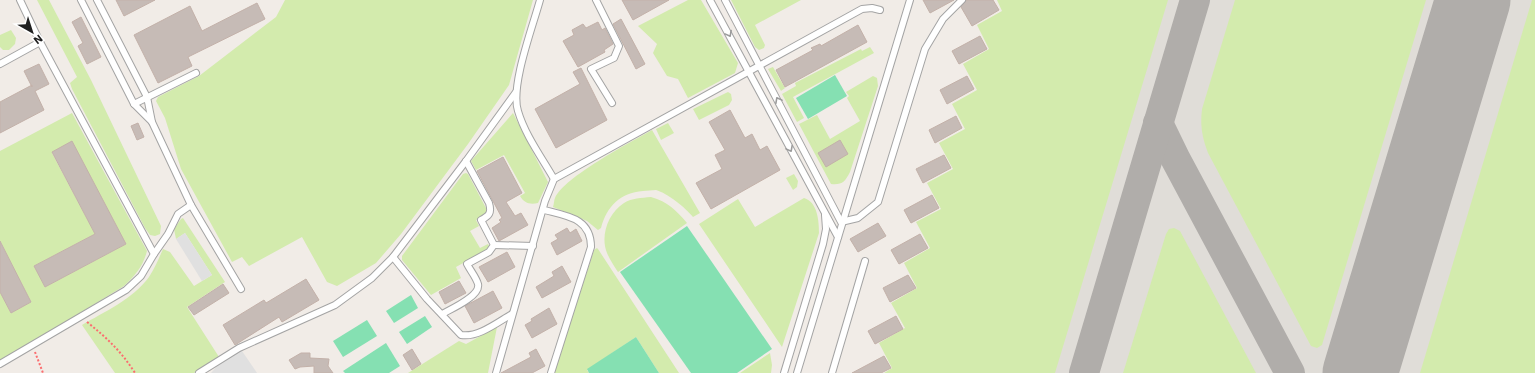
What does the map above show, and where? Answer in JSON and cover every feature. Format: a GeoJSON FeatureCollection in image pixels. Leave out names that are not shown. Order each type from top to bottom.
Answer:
{"type":"FeatureCollection","features":[{"type":"Feature","properties":{"kind":"lane"},"geometry":{"type":"LineString","coordinates":[[20,0],[40,42],[154,254]]}},
{"type":"Feature","properties":{"kind":"lane"},"geometry":{"type":"LineString","coordinates":[[81,0],[134,104],[152,122]]}},
{"type":"Feature","properties":{"kind":"lane"},"geometry":{"type":"LineString","coordinates":[[97,0],[147,97],[152,122],[191,205],[241,289]]}},
{"type":"Feature","properties":{"kind":"lane"},"geometry":{"type":"LineString","coordinates":[[540,0],[516,92],[517,110],[524,127],[554,179]]}},
{"type":"Feature","properties":{"kind":"lane"},"geometry":{"type":"LineString","coordinates":[[596,0],[619,46],[614,58],[591,69],[612,103]]}},
{"type":"Feature","properties":{"kind":"lane"},"geometry":{"type":"LineString","coordinates":[[710,0],[838,237]]}},
{"type":"Feature","properties":{"kind":"lane"},"geometry":{"type":"LineString","coordinates":[[725,0],[830,198],[841,222]]}},
{"type":"Feature","properties":{"kind":"lane"},"geometry":{"type":"LineString","coordinates":[[796,373],[910,0]]}},
{"type":"Feature","properties":{"kind":"lane"},"geometry":{"type":"LineString","coordinates":[[841,222],[858,218],[878,202],[925,49],[943,19],[962,0]]}},
{"type":"Feature","properties":{"kind":"lane"},"geometry":{"type":"LineString","coordinates":[[496,373],[512,314],[544,210],[545,201],[554,179],[759,64],[862,9],[872,8],[880,10]]}},
{"type":"Feature","properties":{"kind":"lane"},"geometry":{"type":"LineString","coordinates":[[0,64],[40,42]]}},
{"type":"Feature","properties":{"kind":"lane"},"geometry":{"type":"LineString","coordinates":[[134,104],[196,73]]}},
{"type":"Feature","properties":{"kind":"lane"},"geometry":{"type":"LineString","coordinates":[[199,373],[239,348],[335,306],[372,278],[393,257],[466,162],[516,92]]}},
{"type":"Feature","properties":{"kind":"lane"},"geometry":{"type":"LineString","coordinates":[[466,162],[489,203],[491,210],[489,216],[481,220],[494,245]]}},
{"type":"Feature","properties":{"kind":"lane"},"geometry":{"type":"LineString","coordinates":[[820,204],[830,198]]}},
{"type":"Feature","properties":{"kind":"lane"},"geometry":{"type":"LineString","coordinates":[[0,364],[82,317],[134,284],[168,234],[178,214],[191,205]]}},
{"type":"Feature","properties":{"kind":"lane"},"geometry":{"type":"LineString","coordinates":[[544,210],[566,215],[583,224],[591,238],[591,247],[551,373]]}},
{"type":"Feature","properties":{"kind":"lane"},"geometry":{"type":"LineString","coordinates":[[784,373],[823,244],[826,229],[825,214]]}},
{"type":"Feature","properties":{"kind":"lane"},"geometry":{"type":"LineString","coordinates":[[494,245],[533,246]]}},
{"type":"Feature","properties":{"kind":"lane"},"geometry":{"type":"LineString","coordinates":[[442,314],[473,296],[478,290],[478,284],[467,264],[489,252],[494,245]]}},
{"type":"Feature","properties":{"kind":"lane"},"geometry":{"type":"LineString","coordinates":[[393,257],[461,334],[469,336],[512,314]]}},
{"type":"Feature","properties":{"kind":"lane"},"geometry":{"type":"LineString","coordinates":[[832,373],[865,261]]}},
{"type":"Feature","properties":{"kind":"path"},"geometry":{"type":"LineString","coordinates":[[82,317],[115,345],[135,373]]}},
{"type":"Feature","properties":{"kind":"path"},"geometry":{"type":"LineString","coordinates":[[32,346],[43,369],[43,373]]}},
{"type":"Feature","properties":{"kind":"shaded area"},"geometry":{"type":"Polygon","coordinates":[[[1101,0],[1535,0],[1535,373],[985,373],[1101,0]]]}},
{"type":"Feature","properties":{"kind":"shaded area"},"geometry":{"type":"Polygon","coordinates":[[[185,233],[212,275],[202,281],[176,239],[185,233]]]}},
{"type":"Feature","properties":{"kind":"shaded area"},"geometry":{"type":"Polygon","coordinates":[[[240,348],[257,373],[211,373],[225,357],[240,348]]]}},
{"type":"Feature","properties":{"kind":"green space"},"geometry":{"type":"Polygon","coordinates":[[[37,0],[49,0],[91,80],[161,226],[160,234],[155,236],[150,235],[145,228],[72,89],[70,83],[77,77],[37,0]]]}},
{"type":"Feature","properties":{"kind":"green space"},"geometry":{"type":"Polygon","coordinates":[[[285,0],[533,0],[509,85],[468,144],[401,234],[376,263],[337,286],[327,282],[302,237],[249,266],[242,257],[232,262],[181,169],[165,118],[156,101],[158,97],[199,76],[276,17],[285,0]]]}},
{"type":"Feature","properties":{"kind":"green space"},"geometry":{"type":"Polygon","coordinates":[[[688,0],[701,0],[738,63],[735,73],[688,98],[678,79],[667,76],[653,53],[657,44],[638,26],[688,0]]]}},
{"type":"Feature","properties":{"kind":"green space"},"geometry":{"type":"Polygon","coordinates":[[[731,0],[801,0],[755,25],[765,45],[764,48],[759,50],[755,47],[731,0]]]}},
{"type":"Feature","properties":{"kind":"green space"},"geometry":{"type":"Polygon","coordinates":[[[997,0],[1168,0],[1055,373],[884,373],[892,368],[879,343],[905,328],[891,303],[917,288],[904,263],[930,248],[916,222],[941,209],[927,183],[953,169],[939,143],[965,129],[952,104],[977,90],[963,64],[989,49],[977,25],[1002,11],[997,0]]]}},
{"type":"Feature","properties":{"kind":"green space"},"geometry":{"type":"Polygon","coordinates":[[[1235,0],[1426,0],[1322,345],[1317,348],[1311,346],[1208,153],[1203,137],[1201,126],[1202,109],[1235,0]]]}},
{"type":"Feature","properties":{"kind":"green space"},"geometry":{"type":"Polygon","coordinates":[[[1532,0],[1535,0],[1535,373],[1420,373],[1532,0]]]}},
{"type":"Feature","properties":{"kind":"green space"},"geometry":{"type":"Polygon","coordinates":[[[11,30],[16,38],[15,44],[9,50],[3,50],[0,47],[0,35],[11,30]]]}},
{"type":"Feature","properties":{"kind":"green space"},"geometry":{"type":"Polygon","coordinates":[[[870,47],[874,53],[793,97],[804,118],[797,122],[782,94],[796,86],[795,83],[861,49],[862,51],[870,47]]]}},
{"type":"Feature","properties":{"kind":"green space"},"geometry":{"type":"Polygon","coordinates":[[[773,67],[785,88],[781,91],[768,69],[773,67]]]}},
{"type":"Feature","properties":{"kind":"green space"},"geometry":{"type":"Polygon","coordinates":[[[835,75],[847,96],[808,119],[796,98],[835,75]]]}},
{"type":"Feature","properties":{"kind":"green space"},"geometry":{"type":"Polygon","coordinates":[[[873,76],[877,78],[878,86],[850,172],[843,182],[831,184],[799,124],[817,115],[830,139],[860,121],[847,98],[849,96],[846,92],[873,76]]]}},
{"type":"Feature","properties":{"kind":"green space"},"geometry":{"type":"Polygon","coordinates":[[[728,92],[731,94],[732,100],[729,105],[699,120],[693,109],[728,92]]]}},
{"type":"Feature","properties":{"kind":"green space"},"geometry":{"type":"Polygon","coordinates":[[[72,113],[147,251],[138,270],[124,286],[0,362],[0,292],[11,313],[31,302],[0,241],[0,151],[72,113]],[[72,142],[52,153],[95,234],[34,266],[45,287],[126,244],[72,142]]]}},
{"type":"Feature","properties":{"kind":"green space"},"geometry":{"type":"Polygon","coordinates":[[[513,113],[548,182],[538,203],[528,203],[520,196],[525,193],[504,155],[476,170],[471,161],[513,113]]]}},
{"type":"Feature","properties":{"kind":"green space"},"geometry":{"type":"Polygon","coordinates":[[[668,123],[674,133],[661,140],[656,129],[668,123]]]}},
{"type":"Feature","properties":{"kind":"green space"},"geometry":{"type":"Polygon","coordinates":[[[652,130],[700,213],[693,217],[676,201],[656,190],[635,192],[621,198],[611,207],[601,228],[598,230],[587,221],[553,207],[555,198],[571,180],[614,151],[652,130]]]}},
{"type":"Feature","properties":{"kind":"green space"},"geometry":{"type":"Polygon","coordinates":[[[463,174],[468,174],[487,210],[486,214],[476,220],[479,226],[470,231],[480,248],[488,244],[490,248],[456,267],[461,278],[431,295],[402,260],[402,256],[463,174]]]}},
{"type":"Feature","properties":{"kind":"green space"},"geometry":{"type":"Polygon","coordinates":[[[794,174],[798,181],[797,187],[793,190],[786,178],[794,174]]]}},
{"type":"Feature","properties":{"kind":"green space"},"geometry":{"type":"Polygon","coordinates":[[[651,197],[662,201],[671,207],[687,223],[618,272],[609,258],[605,246],[604,239],[607,225],[618,207],[627,201],[637,198],[651,197]]]}},
{"type":"Feature","properties":{"kind":"green space"},"geometry":{"type":"Polygon","coordinates":[[[804,198],[809,200],[815,208],[819,223],[819,233],[782,347],[699,224],[738,199],[755,227],[804,198]]]}},
{"type":"Feature","properties":{"kind":"green space"},"geometry":{"type":"Polygon","coordinates":[[[183,218],[225,282],[187,307],[219,357],[194,373],[115,373],[82,325],[118,304],[135,292],[149,277],[163,249],[170,252],[194,286],[212,275],[185,233],[176,239],[174,229],[183,218]]]}},
{"type":"Feature","properties":{"kind":"green space"},"geometry":{"type":"Polygon","coordinates":[[[687,226],[772,349],[737,373],[691,373],[620,272],[687,226]]]}},
{"type":"Feature","properties":{"kind":"green space"},"geometry":{"type":"Polygon","coordinates":[[[1174,228],[1180,231],[1256,373],[1123,373],[1166,234],[1169,229],[1174,228]]]}},
{"type":"Feature","properties":{"kind":"green space"},"geometry":{"type":"Polygon","coordinates":[[[597,248],[679,373],[659,373],[636,337],[587,370],[589,373],[554,373],[594,250],[597,248]]]}},
{"type":"Feature","properties":{"kind":"green space"},"geometry":{"type":"Polygon","coordinates":[[[411,295],[418,308],[394,323],[386,311],[411,295]]]}},
{"type":"Feature","properties":{"kind":"green space"},"geometry":{"type":"Polygon","coordinates":[[[425,316],[432,327],[407,344],[399,332],[425,316]]]}},
{"type":"Feature","properties":{"kind":"green space"},"geometry":{"type":"Polygon","coordinates":[[[367,320],[377,336],[343,357],[333,341],[367,320]]]}},
{"type":"Feature","properties":{"kind":"green space"},"geometry":{"type":"Polygon","coordinates":[[[497,327],[488,373],[408,373],[459,341],[466,344],[497,327]]]}},
{"type":"Feature","properties":{"kind":"green space"},"geometry":{"type":"Polygon","coordinates":[[[636,337],[659,373],[589,373],[587,369],[636,337]]]}},
{"type":"Feature","properties":{"kind":"green space"},"geometry":{"type":"Polygon","coordinates":[[[386,343],[400,366],[389,373],[345,373],[343,371],[386,343]]]}},
{"type":"Feature","properties":{"kind":"green space"},"geometry":{"type":"Polygon","coordinates":[[[770,353],[772,365],[771,373],[740,373],[770,353]]]}},
{"type":"Feature","properties":{"kind":"building"},"geometry":{"type":"Polygon","coordinates":[[[116,0],[155,0],[124,16],[116,0]]]}},
{"type":"Feature","properties":{"kind":"building"},"geometry":{"type":"Polygon","coordinates":[[[622,0],[669,0],[633,20],[622,0]]]}},
{"type":"Feature","properties":{"kind":"building"},"geometry":{"type":"Polygon","coordinates":[[[923,0],[954,0],[930,13],[923,0]]]}},
{"type":"Feature","properties":{"kind":"building"},"geometry":{"type":"Polygon","coordinates":[[[966,0],[993,0],[999,10],[972,26],[961,7],[966,0]]]}},
{"type":"Feature","properties":{"kind":"building"},"geometry":{"type":"Polygon","coordinates":[[[257,3],[265,19],[188,57],[192,66],[158,83],[134,35],[190,6],[202,31],[257,3]]]}},
{"type":"Feature","properties":{"kind":"building"},"geometry":{"type":"Polygon","coordinates":[[[81,17],[101,57],[87,64],[78,46],[83,43],[72,22],[81,17]]]}},
{"type":"Feature","properties":{"kind":"building"},"geometry":{"type":"Polygon","coordinates":[[[621,19],[645,64],[636,69],[613,24],[621,19]]]}},
{"type":"Feature","properties":{"kind":"building"},"geometry":{"type":"Polygon","coordinates":[[[598,22],[602,30],[605,28],[613,44],[604,50],[605,52],[578,67],[563,41],[574,35],[572,30],[583,24],[586,28],[598,22]]]}},
{"type":"Feature","properties":{"kind":"building"},"geometry":{"type":"Polygon","coordinates":[[[858,25],[867,42],[785,87],[776,70],[813,50],[811,48],[820,44],[821,46],[858,25]]]}},
{"type":"Feature","properties":{"kind":"building"},"geometry":{"type":"Polygon","coordinates":[[[980,36],[987,49],[959,64],[952,51],[980,36]]]}},
{"type":"Feature","properties":{"kind":"building"},"geometry":{"type":"Polygon","coordinates":[[[39,64],[49,84],[35,91],[44,110],[0,133],[0,102],[31,85],[24,71],[39,64]]]}},
{"type":"Feature","properties":{"kind":"building"},"geometry":{"type":"Polygon","coordinates":[[[581,68],[607,120],[556,148],[535,109],[580,84],[573,72],[581,68]]]}},
{"type":"Feature","properties":{"kind":"building"},"geometry":{"type":"Polygon","coordinates":[[[967,76],[974,89],[947,104],[940,90],[967,76]]]}},
{"type":"Feature","properties":{"kind":"building"},"geometry":{"type":"Polygon","coordinates":[[[730,110],[745,138],[752,134],[760,150],[767,146],[780,170],[711,209],[696,183],[722,169],[715,155],[725,150],[709,122],[730,110]]]}},
{"type":"Feature","properties":{"kind":"building"},"geometry":{"type":"Polygon","coordinates":[[[956,116],[962,128],[935,143],[929,130],[956,116]]]}},
{"type":"Feature","properties":{"kind":"building"},"geometry":{"type":"Polygon","coordinates":[[[138,123],[144,137],[137,140],[131,126],[138,123]]]}},
{"type":"Feature","properties":{"kind":"building"},"geometry":{"type":"Polygon","coordinates":[[[840,140],[848,154],[826,167],[818,153],[840,140]]]}},
{"type":"Feature","properties":{"kind":"building"},"geometry":{"type":"Polygon","coordinates":[[[72,141],[126,244],[45,287],[34,266],[95,234],[52,152],[72,141]]]}},
{"type":"Feature","properties":{"kind":"building"},"geometry":{"type":"Polygon","coordinates":[[[944,155],[951,168],[923,183],[916,169],[944,155]]]}},
{"type":"Feature","properties":{"kind":"building"},"geometry":{"type":"Polygon","coordinates":[[[503,157],[522,193],[506,202],[515,216],[521,213],[528,225],[499,241],[492,228],[501,222],[499,220],[502,218],[477,171],[503,157]]]}},
{"type":"Feature","properties":{"kind":"building"},"geometry":{"type":"Polygon","coordinates":[[[932,195],[939,208],[911,223],[904,210],[932,195]]]}},
{"type":"Feature","properties":{"kind":"building"},"geometry":{"type":"Polygon","coordinates":[[[878,223],[886,236],[858,252],[850,239],[878,223]]]}},
{"type":"Feature","properties":{"kind":"building"},"geometry":{"type":"Polygon","coordinates":[[[567,228],[570,233],[576,229],[582,241],[557,255],[551,243],[558,239],[555,235],[567,228]]]}},
{"type":"Feature","properties":{"kind":"building"},"geometry":{"type":"Polygon","coordinates":[[[920,234],[928,248],[899,264],[891,250],[920,234]]]}},
{"type":"Feature","properties":{"kind":"building"},"geometry":{"type":"Polygon","coordinates":[[[0,241],[31,302],[11,313],[0,292],[0,241]]]}},
{"type":"Feature","properties":{"kind":"building"},"geometry":{"type":"Polygon","coordinates":[[[507,252],[515,267],[488,282],[479,267],[507,252]]]}},
{"type":"Feature","properties":{"kind":"building"},"geometry":{"type":"Polygon","coordinates":[[[562,266],[571,282],[542,298],[536,287],[554,276],[552,272],[562,266]]]}},
{"type":"Feature","properties":{"kind":"building"},"geometry":{"type":"Polygon","coordinates":[[[908,275],[916,288],[890,302],[883,288],[908,275]]]}},
{"type":"Feature","properties":{"kind":"building"},"geometry":{"type":"Polygon","coordinates":[[[306,279],[319,300],[282,322],[279,317],[235,345],[223,325],[264,300],[266,303],[306,279]]]}},
{"type":"Feature","properties":{"kind":"building"},"geometry":{"type":"Polygon","coordinates":[[[459,281],[466,293],[445,304],[439,292],[459,281]]]}},
{"type":"Feature","properties":{"kind":"building"},"geometry":{"type":"Polygon","coordinates":[[[223,284],[229,293],[194,315],[188,307],[223,284]]]}},
{"type":"Feature","properties":{"kind":"building"},"geometry":{"type":"Polygon","coordinates":[[[493,291],[502,308],[474,323],[465,306],[493,291]]]}},
{"type":"Feature","properties":{"kind":"building"},"geometry":{"type":"Polygon","coordinates":[[[549,308],[557,324],[532,338],[525,325],[532,321],[531,319],[549,308]]]}},
{"type":"Feature","properties":{"kind":"building"},"geometry":{"type":"Polygon","coordinates":[[[896,316],[903,329],[875,344],[868,331],[896,316]]]}},
{"type":"Feature","properties":{"kind":"building"},"geometry":{"type":"Polygon","coordinates":[[[412,349],[421,364],[412,370],[403,355],[412,349]]]}},
{"type":"Feature","properties":{"kind":"building"},"geometry":{"type":"Polygon","coordinates":[[[536,349],[545,366],[532,373],[501,373],[531,357],[529,353],[536,349]]]}},
{"type":"Feature","properties":{"kind":"building"},"geometry":{"type":"Polygon","coordinates":[[[301,353],[310,353],[310,358],[329,359],[328,366],[333,373],[314,373],[314,366],[295,369],[289,360],[301,353]]]}},
{"type":"Feature","properties":{"kind":"building"},"geometry":{"type":"Polygon","coordinates":[[[884,356],[891,368],[881,373],[852,373],[884,356]]]}},
{"type":"Feature","properties":{"kind":"taxiway"},"geometry":{"type":"LineString","coordinates":[[1084,373],[1195,0]]}},
{"type":"Feature","properties":{"kind":"taxiway"},"geometry":{"type":"LineString","coordinates":[[1158,123],[1175,158],[1290,373]]}},
{"type":"Feature","properties":{"kind":"runway"},"geometry":{"type":"LineString","coordinates":[[1360,373],[1473,0]]}}]}
